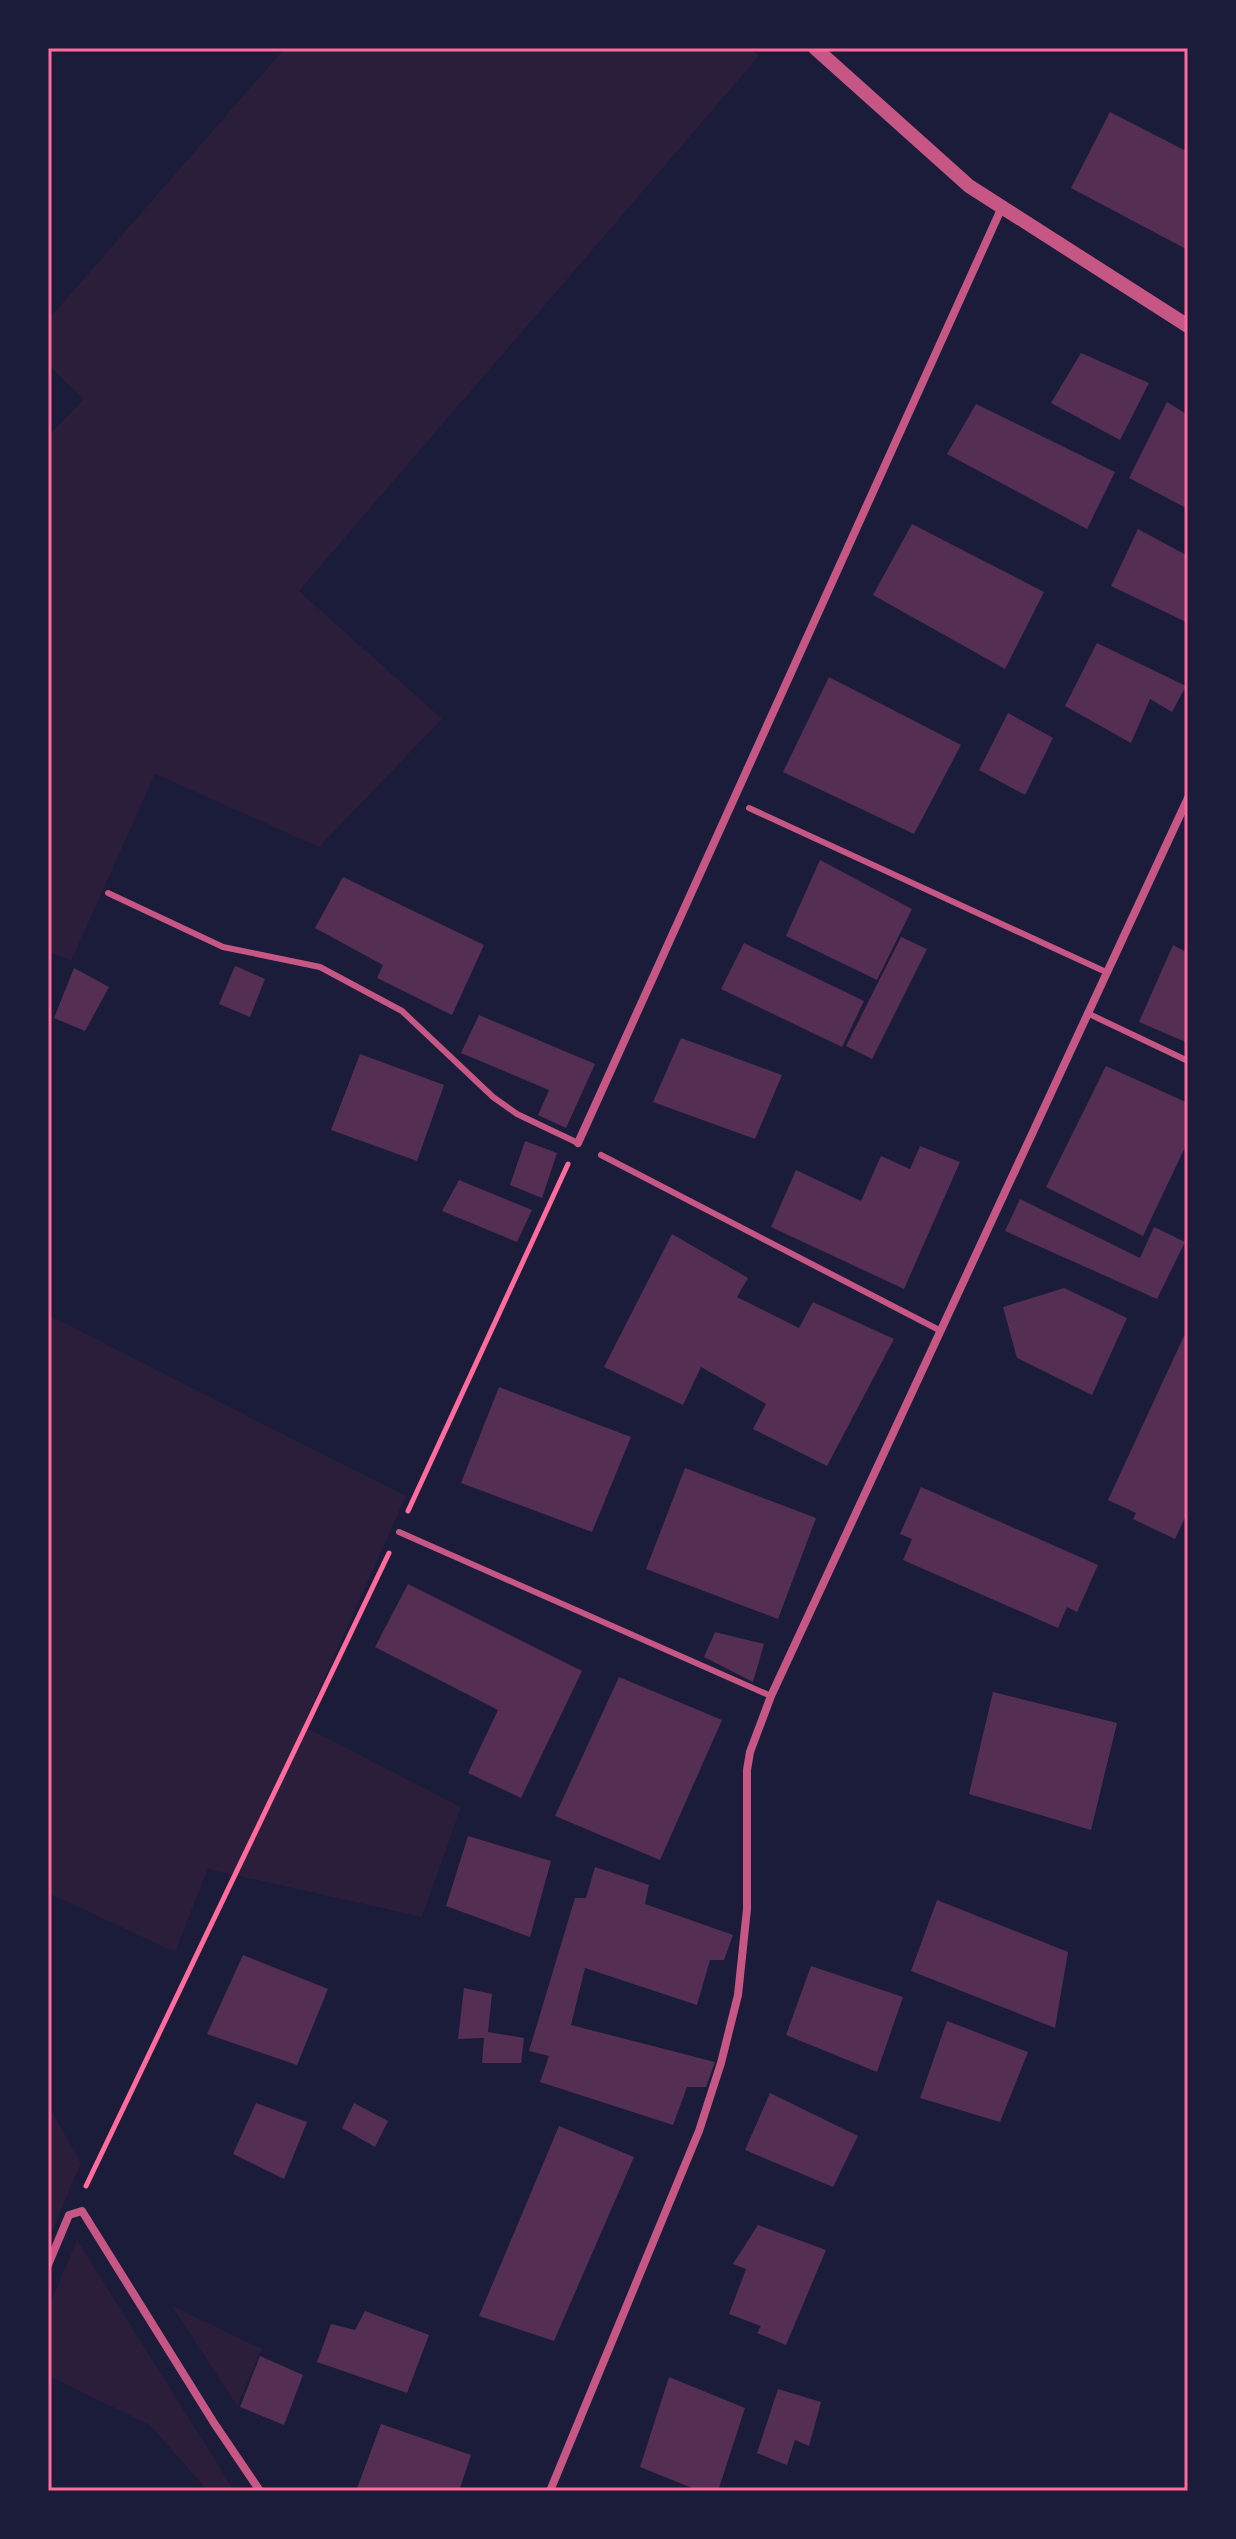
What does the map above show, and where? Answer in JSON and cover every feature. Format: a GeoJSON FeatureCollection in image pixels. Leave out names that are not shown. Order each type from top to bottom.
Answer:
{"type":"FeatureCollection","features":[{"type":"Feature","properties":{"kind":"street"},"geometry":{"type":"LineString","coordinates":[[815,48],[969,186],[1188,326]]}},
{"type":"Feature","properties":{"kind":"street"},"geometry":{"type":"LineString","coordinates":[[578,1143],[1002,207]]}},
{"type":"Feature","properties":{"kind":"street"},"geometry":{"type":"LineString","coordinates":[[550,2491],[699,2131],[721,2063],[738,1995],[747,1909],[747,1770],[750,1752],[771,1696],[1188,798]]}},
{"type":"Feature","properties":{"kind":"street"},"geometry":{"type":"LineString","coordinates":[[48,2265],[69,2215],[78,2210],[85,2213],[205,2410],[260,2491]]}},
{"type":"Feature","properties":{"kind":"lane"},"geometry":{"type":"LineString","coordinates":[[749,808],[1106,972]]}},
{"type":"Feature","properties":{"kind":"lane"},"geometry":{"type":"LineString","coordinates":[[108,893],[223,947],[320,967],[402,1011],[493,1097],[517,1114],[578,1143]]}},
{"type":"Feature","properties":{"kind":"lane"},"geometry":{"type":"LineString","coordinates":[[1087,1013],[1188,1061]]}},
{"type":"Feature","properties":{"kind":"lane"},"geometry":{"type":"LineString","coordinates":[[601,1155],[941,1331]]}},
{"type":"Feature","properties":{"kind":"lane"},"geometry":{"type":"LineString","coordinates":[[399,1532],[771,1696]]}},
{"type":"Feature","properties":{"kind":"path"},"geometry":{"type":"LineString","coordinates":[[78,2210],[221,1901],[399,1532],[578,1143]]}},
{"type":"Feature","properties":{"kind":"shaded area"},"geometry":{"type":"Polygon","coordinates":[[[285,48],[750,48],[759,56],[299,591],[442,719],[319,847],[155,774],[71,961],[48,951],[48,436],[84,399],[48,365],[48,320],[285,48]]]}},
{"type":"Feature","properties":{"kind":"shaded area"},"geometry":{"type":"Polygon","coordinates":[[[48,1315],[406,1496],[303,1726],[461,1807],[422,1917],[208,1869],[175,1952],[48,1893],[48,1315]]]}},
{"type":"Feature","properties":{"kind":"shaded area"},"geometry":{"type":"Polygon","coordinates":[[[48,2105],[81,2163],[48,2240],[48,2105]]]}},
{"type":"Feature","properties":{"kind":"shaded area"},"geometry":{"type":"Polygon","coordinates":[[[77,2240],[233,2491],[208,2491],[150,2425],[48,2376],[48,2309],[77,2240]]]}},
{"type":"Feature","properties":{"kind":"shaded area"},"geometry":{"type":"Polygon","coordinates":[[[172,2306],[262,2349],[237,2406],[172,2306]]]}},
{"type":"Feature","properties":{"kind":"building"},"geometry":{"type":"Polygon","coordinates":[[[1110,112],[1188,152],[1188,250],[1071,188],[1110,112]]]}},
{"type":"Feature","properties":{"kind":"building"},"geometry":{"type":"Polygon","coordinates":[[[1081,353],[1149,383],[1120,440],[1051,403],[1081,353]]]}},
{"type":"Feature","properties":{"kind":"building"},"geometry":{"type":"Polygon","coordinates":[[[1167,402],[1188,415],[1188,509],[1129,478],[1167,402]]]}},
{"type":"Feature","properties":{"kind":"building"},"geometry":{"type":"Polygon","coordinates":[[[976,404],[1115,472],[1087,529],[947,454],[976,404]]]}},
{"type":"Feature","properties":{"kind":"building"},"geometry":{"type":"Polygon","coordinates":[[[912,524],[1044,592],[1005,669],[873,595],[912,524]]]}},
{"type":"Feature","properties":{"kind":"building"},"geometry":{"type":"Polygon","coordinates":[[[1138,529],[1188,556],[1188,623],[1111,586],[1138,529]]]}},
{"type":"Feature","properties":{"kind":"building"},"geometry":{"type":"Polygon","coordinates":[[[1097,643],[1186,686],[1172,712],[1150,699],[1131,743],[1065,706],[1097,643]]]}},
{"type":"Feature","properties":{"kind":"building"},"geometry":{"type":"Polygon","coordinates":[[[829,677],[961,745],[914,834],[783,772],[829,677]]]}},
{"type":"Feature","properties":{"kind":"building"},"geometry":{"type":"Polygon","coordinates":[[[1008,713],[1053,738],[1025,795],[979,770],[1008,713]]]}},
{"type":"Feature","properties":{"kind":"building"},"geometry":{"type":"Polygon","coordinates":[[[820,860],[912,909],[877,980],[786,936],[820,860]]]}},
{"type":"Feature","properties":{"kind":"building"},"geometry":{"type":"Polygon","coordinates":[[[343,877],[484,945],[452,1015],[377,978],[383,965],[315,928],[343,877]]]}},
{"type":"Feature","properties":{"kind":"building"},"geometry":{"type":"Polygon","coordinates":[[[901,937],[927,949],[872,1059],[846,1046],[901,937]]]}},
{"type":"Feature","properties":{"kind":"building"},"geometry":{"type":"Polygon","coordinates":[[[744,943],[864,1001],[842,1047],[721,989],[744,943]]]}},
{"type":"Feature","properties":{"kind":"building"},"geometry":{"type":"Polygon","coordinates":[[[1173,945],[1188,953],[1188,1043],[1139,1022],[1173,945]]]}},
{"type":"Feature","properties":{"kind":"building"},"geometry":{"type":"Polygon","coordinates":[[[235,966],[265,979],[250,1017],[219,1004],[235,966]]]}},
{"type":"Feature","properties":{"kind":"building"},"geometry":{"type":"Polygon","coordinates":[[[74,968],[109,987],[85,1031],[54,1018],[74,968]]]}},
{"type":"Feature","properties":{"kind":"building"},"geometry":{"type":"Polygon","coordinates":[[[479,1015],[595,1064],[566,1128],[538,1115],[549,1090],[461,1053],[479,1015]]]}},
{"type":"Feature","properties":{"kind":"building"},"geometry":{"type":"Polygon","coordinates":[[[681,1038],[782,1075],[755,1139],[653,1102],[681,1038]]]}},
{"type":"Feature","properties":{"kind":"building"},"geometry":{"type":"Polygon","coordinates":[[[360,1054],[444,1085],[417,1161],[331,1130],[360,1054]]]}},
{"type":"Feature","properties":{"kind":"building"},"geometry":{"type":"Polygon","coordinates":[[[1106,1066],[1188,1103],[1188,1141],[1143,1236],[1046,1187],[1106,1066]]]}},
{"type":"Feature","properties":{"kind":"building"},"geometry":{"type":"Polygon","coordinates":[[[525,1141],[557,1153],[542,1198],[510,1185],[525,1141]]]}},
{"type":"Feature","properties":{"kind":"building"},"geometry":{"type":"Polygon","coordinates":[[[920,1146],[960,1162],[904,1289],[771,1227],[796,1170],[861,1201],[881,1156],[910,1169],[920,1146]]]}},
{"type":"Feature","properties":{"kind":"building"},"geometry":{"type":"Polygon","coordinates":[[[459,1180],[532,1210],[517,1242],[442,1211],[459,1180]]]}},
{"type":"Feature","properties":{"kind":"building"},"geometry":{"type":"Polygon","coordinates":[[[1020,1199],[1140,1258],[1154,1227],[1185,1242],[1157,1299],[1005,1231],[1020,1199]]]}},
{"type":"Feature","properties":{"kind":"building"},"geometry":{"type":"Polygon","coordinates":[[[672,1234],[748,1278],[737,1297],[799,1328],[813,1302],[894,1339],[827,1466],[753,1429],[766,1404],[701,1367],[683,1405],[604,1367],[672,1234]]]}},
{"type":"Feature","properties":{"kind":"building"},"geometry":{"type":"Polygon","coordinates":[[[1064,1288],[1127,1318],[1092,1395],[1017,1358],[1003,1307],[1064,1288]]]}},
{"type":"Feature","properties":{"kind":"building"},"geometry":{"type":"Polygon","coordinates":[[[1184,1336],[1188,1338],[1188,1511],[1175,1539],[1133,1519],[1136,1513],[1108,1500],[1184,1336]]]}},
{"type":"Feature","properties":{"kind":"building"},"geometry":{"type":"Polygon","coordinates":[[[499,1387],[631,1437],[592,1532],[461,1483],[499,1387]]]}},
{"type":"Feature","properties":{"kind":"building"},"geometry":{"type":"Polygon","coordinates":[[[685,1468],[816,1518],[778,1619],[646,1569],[685,1468]]]}},
{"type":"Feature","properties":{"kind":"building"},"geometry":{"type":"Polygon","coordinates":[[[921,1487],[1098,1565],[1077,1612],[1067,1607],[1058,1628],[903,1560],[912,1539],[900,1534],[921,1487]]]}},
{"type":"Feature","properties":{"kind":"building"},"geometry":{"type":"Polygon","coordinates":[[[408,1584],[582,1671],[521,1798],[468,1773],[498,1710],[375,1647],[408,1584]]]}},
{"type":"Feature","properties":{"kind":"building"},"geometry":{"type":"Polygon","coordinates":[[[715,1632],[764,1644],[753,1682],[704,1657],[715,1632]]]}},
{"type":"Feature","properties":{"kind":"building"},"geometry":{"type":"Polygon","coordinates":[[[619,1677],[722,1720],[660,1860],[555,1816],[619,1677]]]}},
{"type":"Feature","properties":{"kind":"building"},"geometry":{"type":"Polygon","coordinates":[[[993,1692],[1117,1723],[1091,1830],[969,1794],[993,1692]]]}},
{"type":"Feature","properties":{"kind":"building"},"geometry":{"type":"Polygon","coordinates":[[[468,1836],[551,1861],[530,1937],[446,1906],[468,1836]]]}},
{"type":"Feature","properties":{"kind":"building"},"geometry":{"type":"Polygon","coordinates":[[[595,1867],[649,1885],[645,1904],[733,1935],[724,1960],[710,1960],[697,2005],[585,1968],[571,2025],[715,2062],[706,2087],[687,2087],[673,2125],[540,2082],[549,2056],[529,2051],[575,1898],[586,1898],[595,1867]]]}},
{"type":"Feature","properties":{"kind":"building"},"geometry":{"type":"Polygon","coordinates":[[[937,1900],[1068,1952],[1055,2028],[911,1971],[937,1900]]]}},
{"type":"Feature","properties":{"kind":"building"},"geometry":{"type":"Polygon","coordinates":[[[243,1955],[328,1989],[297,2065],[207,2034],[243,1955]]]}},
{"type":"Feature","properties":{"kind":"building"},"geometry":{"type":"Polygon","coordinates":[[[811,1966],[903,1997],[877,2072],[786,2035],[811,1966]]]}},
{"type":"Feature","properties":{"kind":"building"},"geometry":{"type":"Polygon","coordinates":[[[464,1988],[492,1994],[488,2032],[524,2038],[521,2063],[482,2063],[484,2038],[458,2039],[464,1988]]]}},
{"type":"Feature","properties":{"kind":"building"},"geometry":{"type":"Polygon","coordinates":[[[947,2021],[1028,2052],[1000,2122],[920,2098],[947,2021]]]}},
{"type":"Feature","properties":{"kind":"building"},"geometry":{"type":"Polygon","coordinates":[[[770,2093],[858,2136],[833,2187],[745,2150],[770,2093]]]}},
{"type":"Feature","properties":{"kind":"building"},"geometry":{"type":"Polygon","coordinates":[[[256,2103],[307,2122],[284,2179],[233,2154],[256,2103]]]}},
{"type":"Feature","properties":{"kind":"building"},"geometry":{"type":"Polygon","coordinates":[[[354,2103],[388,2121],[375,2147],[342,2128],[354,2103]]]}},
{"type":"Feature","properties":{"kind":"building"},"geometry":{"type":"Polygon","coordinates":[[[559,2126],[634,2157],[554,2341],[479,2316],[559,2126]]]}},
{"type":"Feature","properties":{"kind":"building"},"geometry":{"type":"Polygon","coordinates":[[[758,2225],[826,2250],[786,2345],[757,2333],[761,2326],[729,2314],[746,2269],[733,2264],[758,2225]]]}},
{"type":"Feature","properties":{"kind":"building"},"geometry":{"type":"Polygon","coordinates":[[[365,2311],[429,2335],[407,2393],[317,2362],[331,2324],[355,2330],[365,2311]]]}},
{"type":"Feature","properties":{"kind":"building"},"geometry":{"type":"Polygon","coordinates":[[[260,2356],[303,2375],[284,2425],[240,2407],[260,2356]]]}},
{"type":"Feature","properties":{"kind":"building"},"geometry":{"type":"Polygon","coordinates":[[[669,2377],[745,2408],[718,2491],[700,2491],[640,2467],[669,2377]]]}},
{"type":"Feature","properties":{"kind":"building"},"geometry":{"type":"Polygon","coordinates":[[[778,2389],[821,2402],[809,2446],[795,2440],[787,2465],[757,2453],[778,2389]]]}},
{"type":"Feature","properties":{"kind":"building"},"geometry":{"type":"Polygon","coordinates":[[[381,2424],[471,2455],[459,2491],[356,2491],[381,2424]]]}}]}
